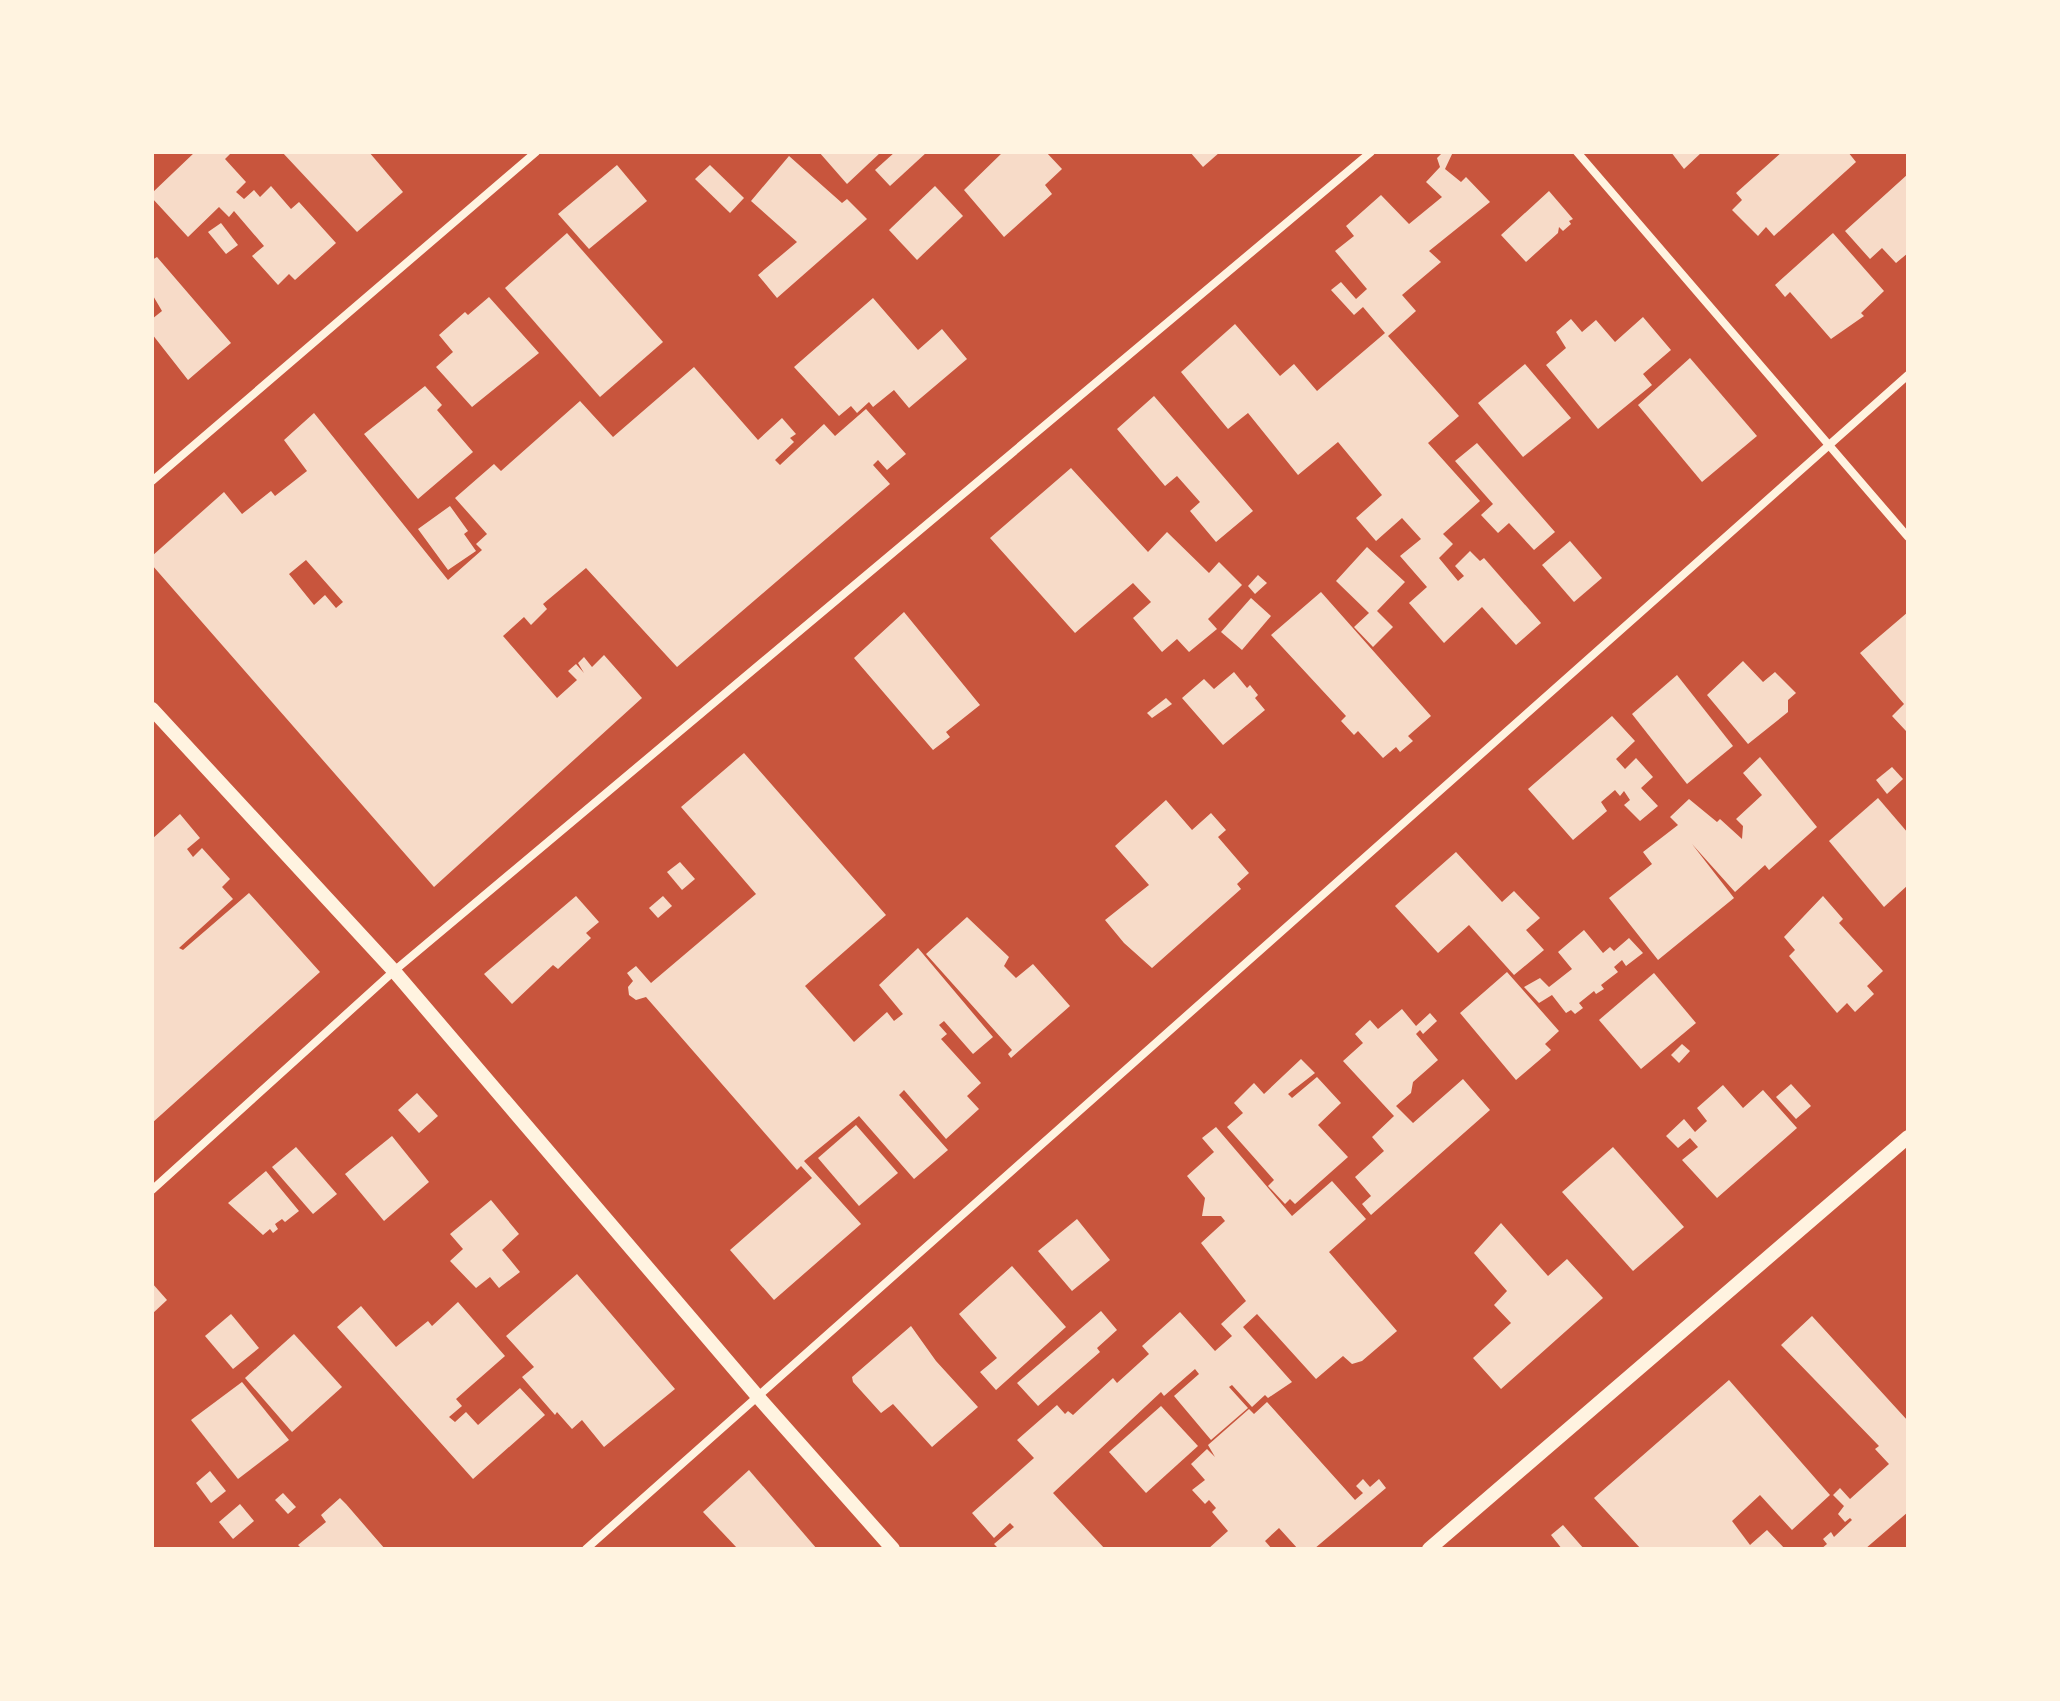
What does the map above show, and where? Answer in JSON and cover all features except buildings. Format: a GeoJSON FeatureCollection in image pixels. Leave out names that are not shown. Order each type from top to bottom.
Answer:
{"type":"FeatureCollection","features":[{"type":"Feature","properties":{"kind":"street"},"geometry":{"type":"LineString","coordinates":[[152,481],[536,152]]}},
{"type":"Feature","properties":{"kind":"street"},"geometry":{"type":"LineString","coordinates":[[152,1190],[394,971],[1371,152]]}},
{"type":"Feature","properties":{"kind":"street"},"geometry":{"type":"LineString","coordinates":[[1577,152],[1908,537]]}},
{"type":"Feature","properties":{"kind":"street"},"geometry":{"type":"LineString","coordinates":[[586,1549],[1908,375]]}},
{"type":"Feature","properties":{"kind":"street"},"geometry":{"type":"LineString","coordinates":[[152,709],[394,971],[759,1398],[893,1549]]}},
{"type":"Feature","properties":{"kind":"street"},"geometry":{"type":"LineString","coordinates":[[1429,1549],[1908,1137]]}}]}
